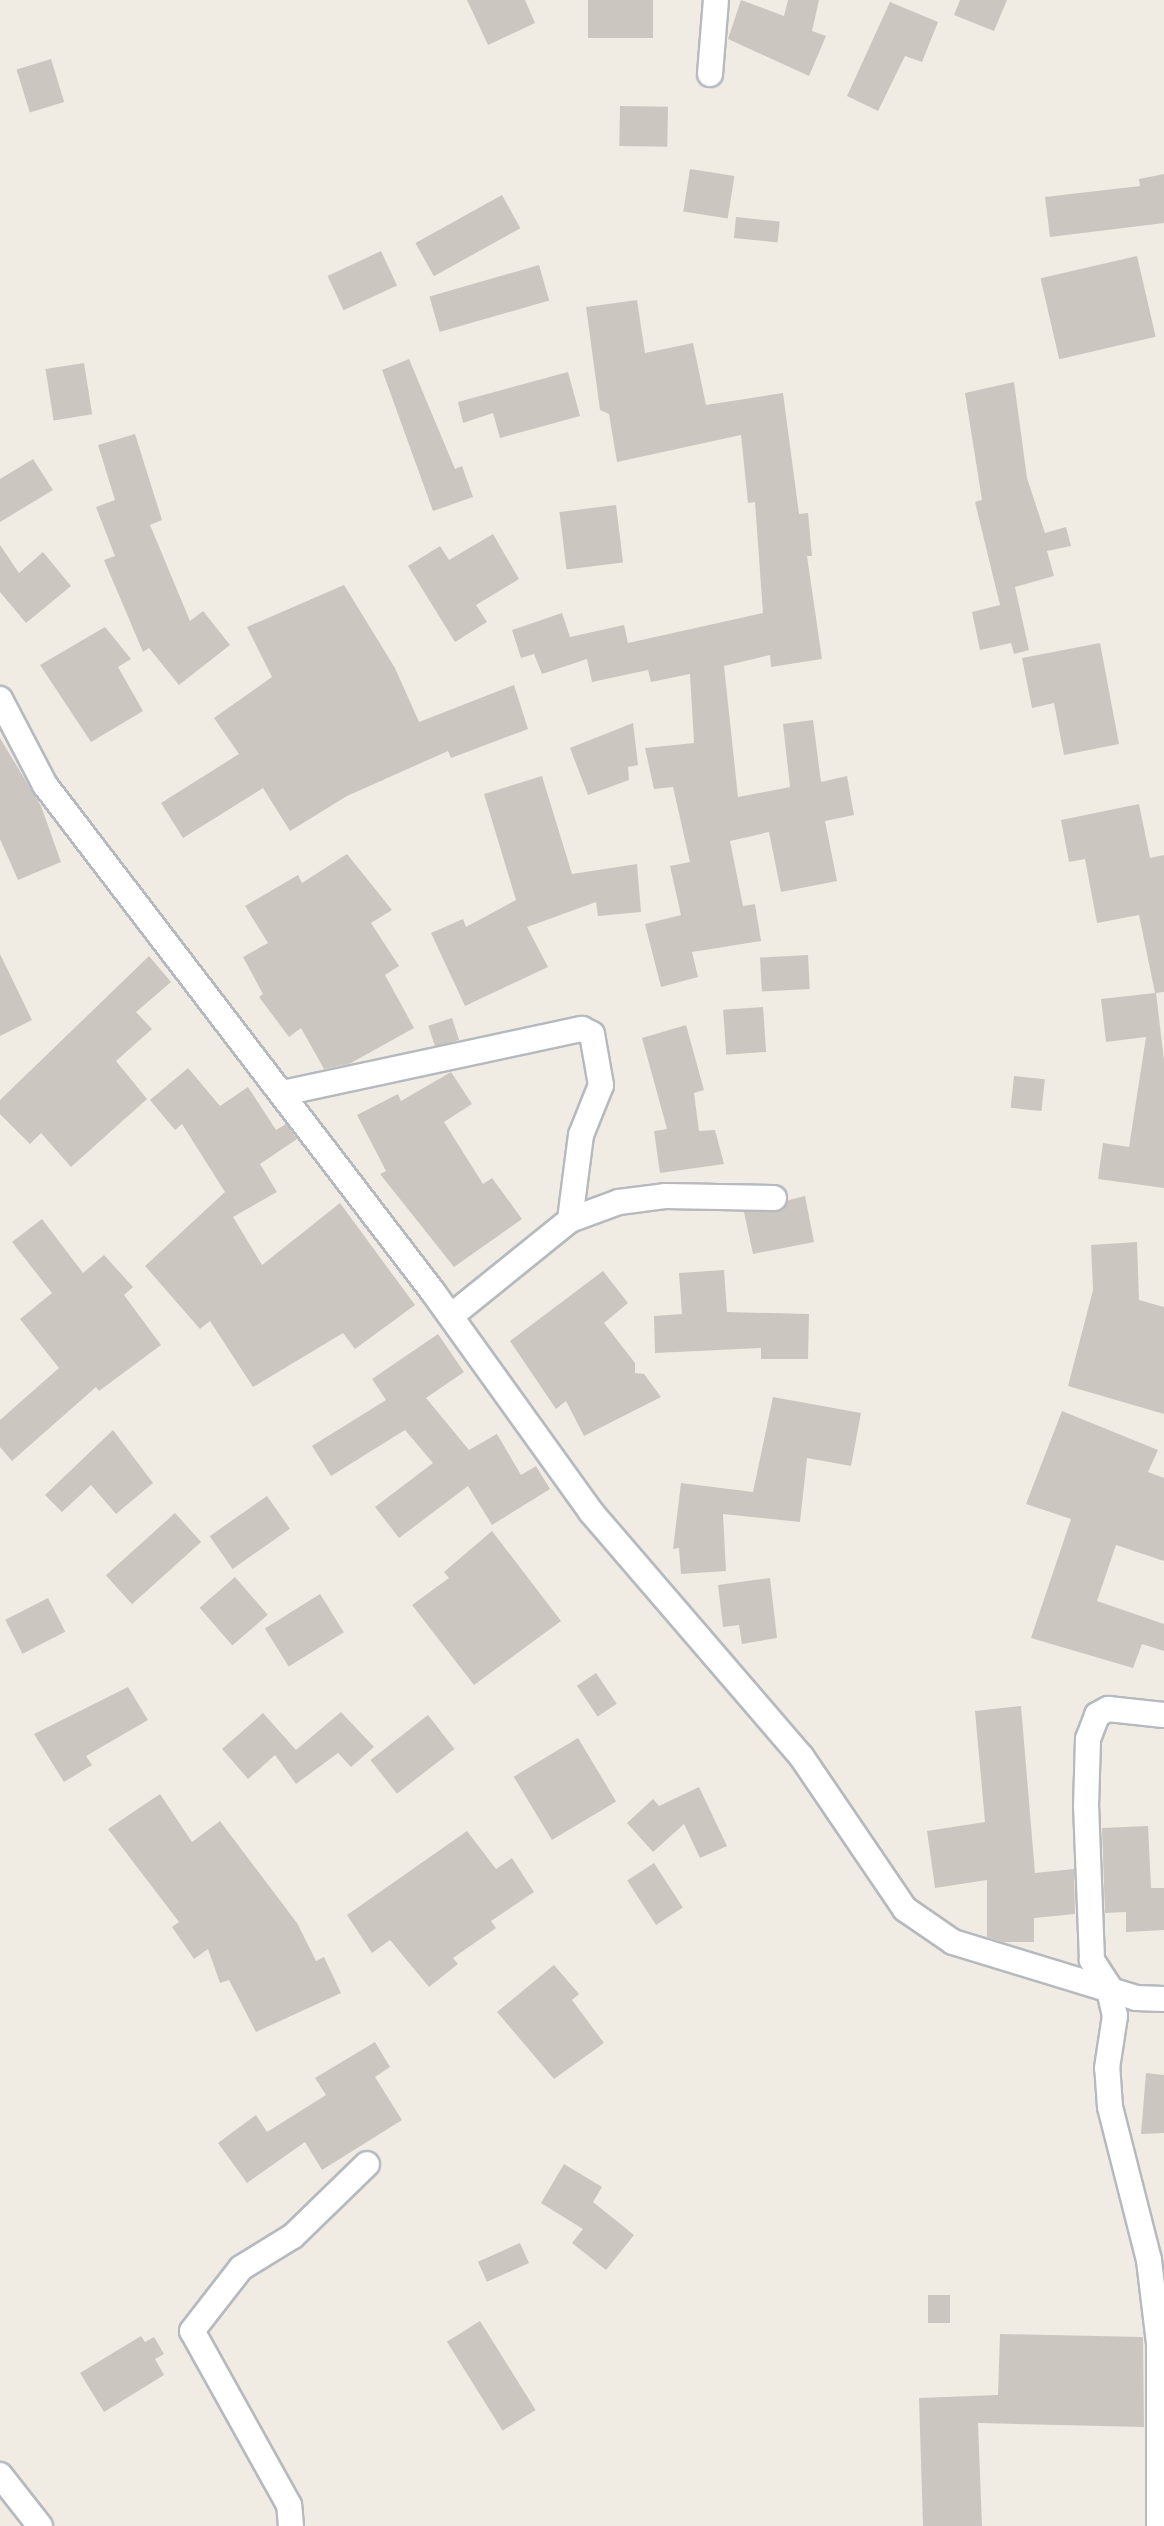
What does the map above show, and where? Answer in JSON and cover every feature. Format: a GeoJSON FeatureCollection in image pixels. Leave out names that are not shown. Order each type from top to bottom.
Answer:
{"type":"FeatureCollection","features":[{"type":"Feature","properties":{"kind":"street"},"geometry":{"type":"LineString","coordinates":[[710,74],[716,0]]}},
{"type":"Feature","properties":{"kind":"street"},"geometry":{"type":"LineString","coordinates":[[0,699],[45,785],[451,1316],[591,1512],[801,1756],[905,1909],[953,1942],[1108,1985],[1136,1998],[1164,1999]]}},
{"type":"Feature","properties":{"kind":"street"},"geometry":{"type":"LineString","coordinates":[[283,1093],[582,1029],[596,1042],[601,1085],[581,1135],[569,1220]]}},
{"type":"Feature","properties":{"kind":"street"},"geometry":{"type":"LineString","coordinates":[[451,1316],[569,1220],[619,1202],[665,1196],[774,1198]]}},
{"type":"Feature","properties":{"kind":"street"},"geometry":{"type":"LineString","coordinates":[[1159,2526],[1159,2343],[1149,2260],[1110,2108],[1107,2068],[1115,2016],[1108,1985],[1092,1960],[1088,1739],[1097,1715],[1108,1710],[1164,1714]]}},
{"type":"Feature","properties":{"kind":"street"},"geometry":{"type":"LineString","coordinates":[[291,2526],[289,2505],[192,2331],[241,2268],[293,2236],[367,2164]]}},
{"type":"Feature","properties":{"kind":"street"},"geometry":{"type":"LineString","coordinates":[[0,2475],[40,2526]]}},
{"type":"Feature","properties":{"kind":"building"},"geometry":{"type":"Polygon","coordinates":[[[467,0],[525,0],[535,23],[488,45],[467,0]]]}},
{"type":"Feature","properties":{"kind":"building"},"geometry":{"type":"Polygon","coordinates":[[[588,0],[653,0],[653,38],[588,38],[588,0]]]}},
{"type":"Feature","properties":{"kind":"building"},"geometry":{"type":"Polygon","coordinates":[[[741,0],[784,16],[788,0],[819,0],[812,31],[826,36],[809,76],[728,39],[741,0]]]}},
{"type":"Feature","properties":{"kind":"building"},"geometry":{"type":"Polygon","coordinates":[[[960,0],[1007,0],[994,31],[954,15],[960,0]]]}},
{"type":"Feature","properties":{"kind":"building"},"geometry":{"type":"Polygon","coordinates":[[[890,2],[938,22],[922,62],[905,56],[878,111],[847,96],[890,2]]]}},
{"type":"Feature","properties":{"kind":"building"},"geometry":{"type":"Polygon","coordinates":[[[51,59],[64,102],[30,113],[17,70],[51,59]]]}},
{"type":"Feature","properties":{"kind":"building"},"geometry":{"type":"Polygon","coordinates":[[[620,106],[668,107],[667,147],[619,146],[620,106]]]}},
{"type":"Feature","properties":{"kind":"building"},"geometry":{"type":"Polygon","coordinates":[[[690,169],[734,176],[728,219],[683,211],[690,169]]]}},
{"type":"Feature","properties":{"kind":"building"},"geometry":{"type":"Polygon","coordinates":[[[1164,174],[1164,223],[1050,237],[1045,197],[1140,186],[1139,179],[1164,174]]]}},
{"type":"Feature","properties":{"kind":"building"},"geometry":{"type":"Polygon","coordinates":[[[502,195],[520,228],[434,276],[415,243],[502,195]]]}},
{"type":"Feature","properties":{"kind":"building"},"geometry":{"type":"Polygon","coordinates":[[[736,217],[780,222],[778,242],[734,238],[736,217]]]}},
{"type":"Feature","properties":{"kind":"building"},"geometry":{"type":"Polygon","coordinates":[[[381,251],[397,285],[344,310],[328,276],[381,251]]]}},
{"type":"Feature","properties":{"kind":"building"},"geometry":{"type":"Polygon","coordinates":[[[1137,256],[1156,337],[1059,359],[1041,278],[1137,256]]]}},
{"type":"Feature","properties":{"kind":"building"},"geometry":{"type":"Polygon","coordinates":[[[539,265],[549,301],[440,332],[429,296],[539,265]]]}},
{"type":"Feature","properties":{"kind":"building"},"geometry":{"type":"Polygon","coordinates":[[[637,300],[645,353],[693,343],[706,405],[783,393],[799,514],[808,513],[812,556],[807,556],[822,659],[771,667],[770,655],[724,666],[738,797],[790,787],[783,724],[813,720],[821,782],[847,776],[854,815],[825,821],[837,881],[781,892],[769,832],[730,841],[743,906],[755,904],[761,941],[692,952],[698,977],[661,987],[645,924],[681,915],[670,866],[690,862],[673,787],[654,789],[645,748],[694,743],[690,674],[651,682],[648,670],[592,682],[587,659],[542,674],[534,654],[521,658],[512,630],[562,613],[570,637],[624,625],[628,643],[763,613],[755,502],[748,503],[741,435],[617,462],[609,414],[600,410],[586,307],[637,300]]]}},
{"type":"Feature","properties":{"kind":"building"},"geometry":{"type":"Polygon","coordinates":[[[409,359],[455,469],[462,466],[473,497],[433,511],[382,370],[409,359]]]}},
{"type":"Feature","properties":{"kind":"building"},"geometry":{"type":"Polygon","coordinates":[[[84,363],[92,414],[54,420],[45,369],[84,363]]]}},
{"type":"Feature","properties":{"kind":"building"},"geometry":{"type":"Polygon","coordinates":[[[568,372],[580,416],[500,438],[493,413],[463,423],[458,402],[568,372]]]}},
{"type":"Feature","properties":{"kind":"building"},"geometry":{"type":"Polygon","coordinates":[[[1014,382],[1027,478],[1045,533],[1066,527],[1071,546],[1047,551],[1054,576],[1015,587],[1029,650],[1014,654],[1011,643],[980,650],[972,612],[1000,605],[975,502],[982,500],[965,393],[1014,382]]]}},
{"type":"Feature","properties":{"kind":"building"},"geometry":{"type":"Polygon","coordinates":[[[135,434],[162,520],[150,525],[190,621],[203,611],[230,645],[179,685],[149,648],[143,652],[104,560],[115,556],[96,507],[115,500],[98,445],[135,434]]]}},
{"type":"Feature","properties":{"kind":"building"},"geometry":{"type":"Polygon","coordinates":[[[33,459],[53,490],[0,522],[0,479],[33,459]]]}},
{"type":"Feature","properties":{"kind":"building"},"geometry":{"type":"Polygon","coordinates":[[[616,505],[623,563],[566,570],[559,512],[616,505]]]}},
{"type":"Feature","properties":{"kind":"building"},"geometry":{"type":"Polygon","coordinates":[[[493,534],[519,579],[476,605],[487,622],[455,642],[408,566],[440,546],[449,560],[493,534]]]}},
{"type":"Feature","properties":{"kind":"building"},"geometry":{"type":"Polygon","coordinates":[[[0,545],[19,573],[43,552],[71,586],[26,623],[0,592],[0,545]]]}},
{"type":"Feature","properties":{"kind":"building"},"geometry":{"type":"Polygon","coordinates":[[[344,585],[395,668],[419,722],[514,685],[528,729],[451,758],[448,751],[347,796],[290,831],[263,788],[183,838],[161,803],[239,754],[214,718],[272,677],[247,627],[344,585]]]}},
{"type":"Feature","properties":{"kind":"building"},"geometry":{"type":"Polygon","coordinates":[[[105,627],[131,659],[118,667],[143,711],[91,742],[40,665],[105,627]]]}},
{"type":"Feature","properties":{"kind":"building"},"geometry":{"type":"Polygon","coordinates":[[[1100,643],[1119,744],[1064,755],[1054,703],[1032,708],[1022,658],[1100,643]]]}},
{"type":"Feature","properties":{"kind":"building"},"geometry":{"type":"Polygon","coordinates":[[[633,723],[638,765],[628,767],[629,780],[588,795],[570,748],[633,723]]]}},
{"type":"Feature","properties":{"kind":"building"},"geometry":{"type":"Polygon","coordinates":[[[0,738],[41,806],[61,862],[18,880],[0,839],[0,738]]]}},
{"type":"Feature","properties":{"kind":"building"},"geometry":{"type":"Polygon","coordinates":[[[542,776],[572,874],[637,864],[641,912],[598,916],[596,902],[527,927],[548,967],[465,1006],[431,933],[463,919],[466,927],[516,900],[484,794],[542,776]]]}},
{"type":"Feature","properties":{"kind":"building"},"geometry":{"type":"Polygon","coordinates":[[[1139,804],[1150,858],[1164,855],[1164,992],[1156,993],[1164,1060],[1164,1188],[1098,1179],[1103,1143],[1129,1147],[1146,1037],[1106,1042],[1101,999],[1155,993],[1139,915],[1097,923],[1085,859],[1069,862],[1061,820],[1139,804]]]}},
{"type":"Feature","properties":{"kind":"building"},"geometry":{"type":"Polygon","coordinates":[[[347,854],[392,910],[371,923],[399,966],[385,975],[414,1028],[349,1064],[324,1069],[301,1028],[289,1037],[259,997],[263,994],[243,957],[268,943],[245,906],[298,875],[302,883],[347,854]]]}},
{"type":"Feature","properties":{"kind":"building"},"geometry":{"type":"Polygon","coordinates":[[[0,954],[32,1020],[0,1036],[0,954]]]}},
{"type":"Feature","properties":{"kind":"building"},"geometry":{"type":"Polygon","coordinates":[[[808,955],[810,989],[762,991],[760,958],[808,955]]]}},
{"type":"Feature","properties":{"kind":"building"},"geometry":{"type":"Polygon","coordinates":[[[149,956],[171,982],[136,1012],[152,1029],[116,1061],[147,1099],[71,1167],[41,1133],[30,1144],[0,1114],[0,1100],[149,956]]]}},
{"type":"Feature","properties":{"kind":"building"},"geometry":{"type":"Polygon","coordinates":[[[763,1007],[766,1052],[726,1055],[723,1010],[763,1007]]]}},
{"type":"Feature","properties":{"kind":"building"},"geometry":{"type":"Polygon","coordinates":[[[452,1018],[459,1040],[435,1048],[428,1026],[452,1018]]]}},
{"type":"Feature","properties":{"kind":"building"},"geometry":{"type":"Polygon","coordinates":[[[686,1025],[704,1090],[694,1093],[699,1131],[715,1130],[724,1164],[660,1173],[654,1131],[667,1129],[642,1038],[686,1025]]]}},
{"type":"Feature","properties":{"kind":"building"},"geometry":{"type":"Polygon","coordinates":[[[188,1068],[220,1106],[248,1087],[276,1130],[286,1124],[297,1139],[260,1164],[277,1192],[233,1217],[262,1265],[340,1203],[415,1305],[355,1349],[343,1333],[253,1387],[210,1321],[200,1329],[145,1266],[225,1192],[182,1124],[175,1130],[150,1100],[188,1068]]]}},
{"type":"Feature","properties":{"kind":"building"},"geometry":{"type":"Polygon","coordinates":[[[451,1072],[472,1104],[444,1122],[483,1184],[492,1178],[522,1219],[454,1267],[380,1174],[386,1171],[357,1115],[398,1094],[401,1101],[451,1072]]]}},
{"type":"Feature","properties":{"kind":"building"},"geometry":{"type":"Polygon","coordinates":[[[1014,1076],[1045,1079],[1041,1111],[1011,1108],[1014,1076]]]}},
{"type":"Feature","properties":{"kind":"building"},"geometry":{"type":"Polygon","coordinates":[[[805,1196],[814,1242],[753,1254],[744,1212],[781,1211],[789,1200],[805,1196]]]}},
{"type":"Feature","properties":{"kind":"building"},"geometry":{"type":"Polygon","coordinates":[[[42,1219],[83,1273],[104,1255],[133,1287],[124,1295],[161,1345],[99,1391],[96,1387],[12,1461],[0,1447],[0,1420],[59,1368],[20,1319],[52,1293],[12,1242],[42,1219]]]}},
{"type":"Feature","properties":{"kind":"building"},"geometry":{"type":"Polygon","coordinates":[[[1137,1242],[1139,1300],[1164,1307],[1164,1414],[1068,1386],[1093,1290],[1091,1245],[1137,1242]]]}},
{"type":"Feature","properties":{"kind":"building"},"geometry":{"type":"Polygon","coordinates":[[[724,1270],[727,1312],[809,1314],[808,1359],[761,1359],[761,1348],[655,1353],[654,1316],[682,1314],[679,1273],[724,1270]]]}},
{"type":"Feature","properties":{"kind":"building"},"geometry":{"type":"Polygon","coordinates":[[[603,1271],[628,1303],[604,1323],[635,1363],[635,1373],[644,1374],[661,1397],[584,1436],[566,1401],[556,1409],[510,1341],[603,1271]]]}},
{"type":"Feature","properties":{"kind":"building"},"geometry":{"type":"Polygon","coordinates":[[[438,1334],[464,1372],[426,1398],[469,1450],[497,1434],[521,1475],[536,1466],[550,1489],[492,1525],[468,1486],[399,1538],[375,1507],[433,1463],[405,1430],[331,1476],[312,1446],[386,1400],[372,1379],[438,1334]]]}},
{"type":"Feature","properties":{"kind":"building"},"geometry":{"type":"Polygon","coordinates":[[[773,1397],[861,1413],[851,1466],[807,1458],[800,1522],[723,1514],[726,1571],[681,1574],[679,1548],[673,1549],[681,1483],[753,1492],[773,1397]]]}},
{"type":"Feature","properties":{"kind":"building"},"geometry":{"type":"Polygon","coordinates":[[[1062,1411],[1158,1450],[1148,1472],[1164,1478],[1164,1561],[1116,1545],[1097,1601],[1164,1624],[1164,1651],[1142,1644],[1133,1668],[1031,1638],[1071,1519],[1026,1504],[1062,1411]]]}},
{"type":"Feature","properties":{"kind":"building"},"geometry":{"type":"Polygon","coordinates":[[[113,1430],[153,1483],[116,1514],[91,1485],[62,1512],[45,1495],[113,1430]]]}},
{"type":"Feature","properties":{"kind":"building"},"geometry":{"type":"Polygon","coordinates":[[[267,1496],[290,1529],[233,1569],[210,1536],[267,1496]]]}},
{"type":"Feature","properties":{"kind":"building"},"geometry":{"type":"Polygon","coordinates":[[[175,1513],[201,1542],[132,1604],[106,1575],[175,1513]]]}},
{"type":"Feature","properties":{"kind":"building"},"geometry":{"type":"Polygon","coordinates":[[[492,1531],[561,1621],[474,1685],[412,1605],[449,1578],[444,1572],[492,1531]]]}},
{"type":"Feature","properties":{"kind":"building"},"geometry":{"type":"Polygon","coordinates":[[[235,1577],[268,1615],[232,1646],[200,1608],[235,1577]]]}},
{"type":"Feature","properties":{"kind":"building"},"geometry":{"type":"Polygon","coordinates":[[[770,1578],[777,1638],[742,1644],[739,1625],[723,1627],[718,1585],[770,1578]]]}},
{"type":"Feature","properties":{"kind":"building"},"geometry":{"type":"Polygon","coordinates":[[[320,1594],[344,1632],[289,1667],[265,1628],[320,1594]]]}},
{"type":"Feature","properties":{"kind":"building"},"geometry":{"type":"Polygon","coordinates":[[[48,1598],[65,1632],[22,1654],[5,1620],[48,1598]]]}},
{"type":"Feature","properties":{"kind":"building"},"geometry":{"type":"Polygon","coordinates":[[[596,1673],[617,1704],[598,1717],[577,1686],[596,1673]]]}},
{"type":"Feature","properties":{"kind":"building"},"geometry":{"type":"Polygon","coordinates":[[[128,1687],[148,1720],[86,1756],[92,1765],[64,1782],[34,1734],[128,1687]]]}},
{"type":"Feature","properties":{"kind":"building"},"geometry":{"type":"Polygon","coordinates":[[[1021,1706],[1035,1873],[1074,1869],[1075,1914],[1034,1918],[1034,1942],[1003,1942],[987,1937],[987,1880],[935,1888],[927,1831],[985,1822],[975,1711],[1021,1706]]]}},
{"type":"Feature","properties":{"kind":"building"},"geometry":{"type":"Polygon","coordinates":[[[341,1712],[374,1747],[351,1767],[338,1753],[296,1784],[275,1755],[248,1779],[222,1749],[263,1713],[296,1750],[341,1712]]]}},
{"type":"Feature","properties":{"kind":"building"},"geometry":{"type":"Polygon","coordinates":[[[428,1715],[454,1749],[397,1794],[370,1760],[428,1715]]]}},
{"type":"Feature","properties":{"kind":"building"},"geometry":{"type":"Polygon","coordinates":[[[578,1738],[616,1801],[552,1840],[514,1777],[578,1738]]]}},
{"type":"Feature","properties":{"kind":"building"},"geometry":{"type":"Polygon","coordinates":[[[699,1787],[727,1846],[700,1858],[684,1824],[653,1852],[627,1823],[653,1799],[659,1806],[699,1787]]]}},
{"type":"Feature","properties":{"kind":"building"},"geometry":{"type":"Polygon","coordinates":[[[160,1794],[192,1842],[220,1821],[297,1923],[316,1961],[324,1957],[341,1993],[256,2032],[229,1980],[220,1983],[208,1949],[194,1959],[172,1927],[179,1922],[108,1829],[160,1794]]]}},
{"type":"Feature","properties":{"kind":"building"},"geometry":{"type":"Polygon","coordinates":[[[1148,1826],[1151,1888],[1164,1888],[1164,1930],[1126,1932],[1126,1912],[1105,1913],[1102,1828],[1148,1826]]]}},
{"type":"Feature","properties":{"kind":"building"},"geometry":{"type":"Polygon","coordinates":[[[467,1831],[496,1869],[512,1858],[534,1892],[491,1921],[496,1928],[453,1958],[458,1964],[429,1987],[390,1940],[372,1953],[347,1915],[467,1831]]]}},
{"type":"Feature","properties":{"kind":"building"},"geometry":{"type":"Polygon","coordinates":[[[654,1863],[683,1907],[656,1925],[627,1880],[654,1863]]]}},
{"type":"Feature","properties":{"kind":"building"},"geometry":{"type":"Polygon","coordinates":[[[554,1965],[579,1994],[572,2000],[604,2043],[554,2079],[497,2012],[554,1965]]]}},
{"type":"Feature","properties":{"kind":"building"},"geometry":{"type":"Polygon","coordinates":[[[375,2042],[390,2067],[375,2077],[402,2120],[322,2170],[305,2142],[247,2183],[218,2143],[256,2115],[267,2132],[326,2095],[315,2078],[375,2042]]]}},
{"type":"Feature","properties":{"kind":"building"},"geometry":{"type":"Polygon","coordinates":[[[1146,2073],[1164,2075],[1164,2133],[1141,2134],[1146,2073]]]}},
{"type":"Feature","properties":{"kind":"building"},"geometry":{"type":"Polygon","coordinates":[[[564,2164],[602,2187],[593,2202],[634,2235],[606,2270],[572,2243],[583,2229],[541,2203],[564,2164]]]}},
{"type":"Feature","properties":{"kind":"building"},"geometry":{"type":"Polygon","coordinates":[[[520,2243],[529,2263],[487,2282],[478,2262],[520,2243]]]}},
{"type":"Feature","properties":{"kind":"building"},"geometry":{"type":"Polygon","coordinates":[[[928,2295],[950,2295],[950,2323],[928,2323],[928,2295]]]}},
{"type":"Feature","properties":{"kind":"building"},"geometry":{"type":"Polygon","coordinates":[[[480,2321],[536,2410],[503,2431],[447,2342],[480,2321]]]}},
{"type":"Feature","properties":{"kind":"building"},"geometry":{"type":"Polygon","coordinates":[[[1000,2334],[1143,2337],[1144,2427],[978,2423],[982,2526],[923,2526],[919,2398],[998,2395],[1000,2334]]]}},
{"type":"Feature","properties":{"kind":"building"},"geometry":{"type":"Polygon","coordinates":[[[141,2336],[145,2342],[154,2337],[164,2354],[155,2359],[164,2375],[104,2412],[80,2373],[141,2336]]]}}]}
